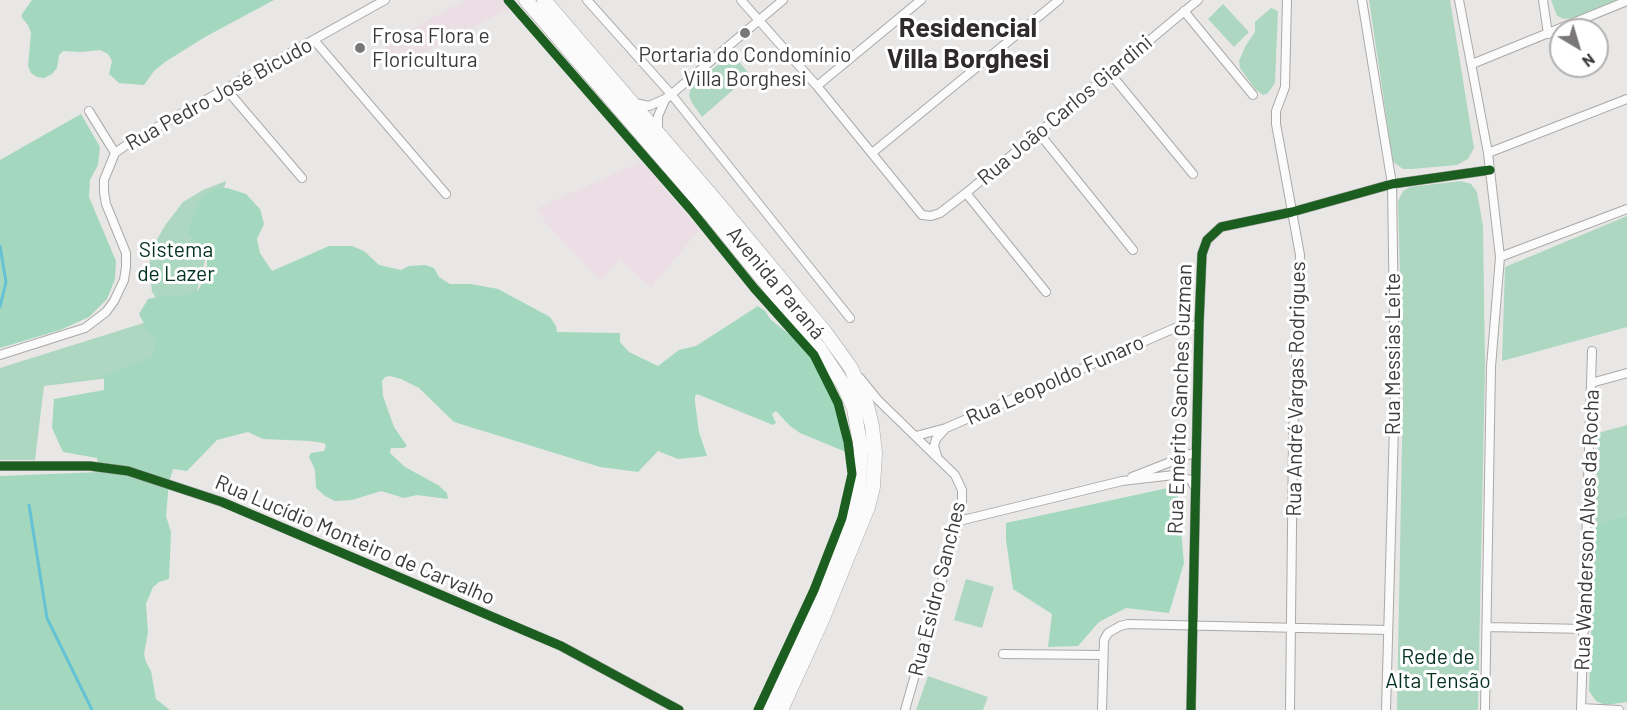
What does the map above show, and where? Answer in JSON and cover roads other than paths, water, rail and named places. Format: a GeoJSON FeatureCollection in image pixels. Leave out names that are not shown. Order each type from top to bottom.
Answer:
{"type":"FeatureCollection","features":[{"type":"Feature","properties":{"kind":"main road","name":"Avenida Paraná"},"geometry":{"type":"LineString","coordinates":[[526,0],[714,219],[819,348],[843,384],[854,408],[861,450],[859,485],[853,510],[806,625],[767,710]]}},
{"type":"Feature","properties":{"kind":"main road","name":"Avenida Paraná"},"geometry":{"type":"LineString","coordinates":[[544,0],[773,268],[851,368],[862,389],[872,426],[875,453],[873,487],[868,507],[846,564],[781,710]]}},
{"type":"Feature","properties":{"kind":"street","name":"Rua Pedro José Bicudo"},"geometry":{"type":"LineString","coordinates":[[0,355],[85,328],[106,312],[114,301],[124,280],[126,267],[126,253],[106,204],[104,192],[104,180],[115,153],[132,141],[385,0]]}},
{"type":"Feature","properties":{"kind":"street"},"geometry":{"type":"LineString","coordinates":[[587,0],[669,96],[850,318]]}},
{"type":"Feature","properties":{"kind":"street"},"geometry":{"type":"LineString","coordinates":[[741,0],[872,153],[1059,0]]}},
{"type":"Feature","properties":{"kind":"street"},"geometry":{"type":"LineString","coordinates":[[631,102],[649,105],[669,96],[783,0]]}},
{"type":"Feature","properties":{"kind":"street"},"geometry":{"type":"LineString","coordinates":[[817,86],[921,0]]}},
{"type":"Feature","properties":{"kind":"street","name":"Rua João Carlos Giardini"},"geometry":{"type":"LineString","coordinates":[[872,153],[922,215],[931,216],[940,213],[1198,0]]}},
{"type":"Feature","properties":{"kind":"street","name":"Rua André Vargas Rodrigues"},"geometry":{"type":"LineString","coordinates":[[1287,0],[1285,87],[1276,111],[1276,124],[1300,255],[1293,438],[1290,710]]}},
{"type":"Feature","properties":{"kind":"street","name":"Rua Messias Leite"},"geometry":{"type":"LineString","coordinates":[[1362,0],[1392,184],[1395,390],[1386,710]]}},
{"type":"Feature","properties":{"kind":"street"},"geometry":{"type":"LineString","coordinates":[[1459,0],[1488,153],[1500,257],[1491,367],[1485,710]]}},
{"type":"Feature","properties":{"kind":"street"},"geometry":{"type":"LineString","coordinates":[[1543,0],[1548,34]]}},
{"type":"Feature","properties":{"kind":"street"},"geometry":{"type":"LineString","coordinates":[[1472,64],[1627,1]]}},
{"type":"Feature","properties":{"kind":"street"},"geometry":{"type":"LineString","coordinates":[[1184,11],[1253,95]]}},
{"type":"Feature","properties":{"kind":"street"},"geometry":{"type":"LineString","coordinates":[[314,40],[446,194]]}},
{"type":"Feature","properties":{"kind":"street"},"geometry":{"type":"LineString","coordinates":[[1109,72],[1193,174]]}},
{"type":"Feature","properties":{"kind":"street"},"geometry":{"type":"LineString","coordinates":[[226,89],[302,178]]}},
{"type":"Feature","properties":{"kind":"street"},"geometry":{"type":"LineString","coordinates":[[659,135],[658,116],[669,96]]}},
{"type":"Feature","properties":{"kind":"street"},"geometry":{"type":"LineString","coordinates":[[1488,153],[1627,99]]}},
{"type":"Feature","properties":{"kind":"street"},"geometry":{"type":"LineString","coordinates":[[89,111],[115,153]]}},
{"type":"Feature","properties":{"kind":"street"},"geometry":{"type":"LineString","coordinates":[[1038,132],[1134,250]]}},
{"type":"Feature","properties":{"kind":"street","name":"Rua Emérito Sanches Guzman"},"geometry":{"type":"LineString","coordinates":[[1191,710],[1199,325],[1202,254],[1211,234],[1221,227],[1292,212],[1392,184],[1490,170]]}},
{"type":"Feature","properties":{"kind":"street"},"geometry":{"type":"LineString","coordinates":[[966,193],[1046,292]]}},
{"type":"Feature","properties":{"kind":"street"},"geometry":{"type":"LineString","coordinates":[[1500,257],[1627,209]]}},
{"type":"Feature","properties":{"kind":"street","name":"Rua Leopoldo Funaro"},"geometry":{"type":"LineString","coordinates":[[916,436],[946,428],[1175,328],[1199,325]]}},
{"type":"Feature","properties":{"kind":"street","name":"Rua Wanderson Alves da Rocha"},"geometry":{"type":"LineString","coordinates":[[1581,709],[1592,351]]}},
{"type":"Feature","properties":{"kind":"street","name":"Rua Esidro Sanches"},"geometry":{"type":"LineString","coordinates":[[851,368],[877,399],[938,457],[960,482],[962,502],[959,521],[905,710]]}},
{"type":"Feature","properties":{"kind":"street"},"geometry":{"type":"LineString","coordinates":[[1592,383],[1627,373]]}},
{"type":"Feature","properties":{"kind":"street","name":"Rua Leopoldo Funaro"},"geometry":{"type":"LineString","coordinates":[[938,457],[934,446],[936,439],[946,428]]}},
{"type":"Feature","properties":{"kind":"street"},"geometry":{"type":"LineString","coordinates":[[1122,481],[1196,452]]}},
{"type":"Feature","properties":{"kind":"street","name":"Rua Lucídio Monteiro de Carvalho"},"geometry":{"type":"LineString","coordinates":[[0,466],[90,466],[128,471],[222,502],[561,646],[679,710]]}},
{"type":"Feature","properties":{"kind":"street"},"geometry":{"type":"LineString","coordinates":[[959,521],[1122,481],[1174,475],[1191,480],[1195,487]]}},
{"type":"Feature","properties":{"kind":"street"},"geometry":{"type":"LineString","coordinates":[[1102,710],[1104,640],[1108,633],[1120,626],[1128,624],[1388,630]]}},
{"type":"Feature","properties":{"kind":"street"},"geometry":{"type":"LineString","coordinates":[[1488,627],[1585,629]]}},
{"type":"Feature","properties":{"kind":"street"},"geometry":{"type":"LineString","coordinates":[[1004,654],[1103,655]]}},
{"type":"Feature","properties":{"kind":"street"},"geometry":{"type":"LineString","coordinates":[[1581,709],[1619,710]]}},
{"type":"Feature","properties":{"kind":"waterway"},"geometry":{"type":"LineString","coordinates":[[0,246],[6,282],[0,307]]}},
{"type":"Feature","properties":{"kind":"waterway"},"geometry":{"type":"LineString","coordinates":[[29,505],[47,618],[92,710]]}},
{"type":"Feature","properties":{"kind":"place","name":"Portaria do Condomínio Villa Borghesi"},"geometry":{"type":"Point","coordinates":[745,33]}},
{"type":"Feature","properties":{"kind":"place","name":"Frosa Flora e Floricultura"},"geometry":{"type":"Point","coordinates":[360,48]}},
{"type":"Feature","properties":{"kind":"district","name":"Residencial Villa Borghesi"},"geometry":{"type":"Point","coordinates":[968,44]}},
{"type":"Feature","properties":{"kind":"park label","name":"Sistema de Lazer"},"geometry":{"type":"Point","coordinates":[176,262]}},
{"type":"Feature","properties":{"kind":"park label","name":"Rede de Alta Tensão"},"geometry":{"type":"Point","coordinates":[1438,669]}}]}
